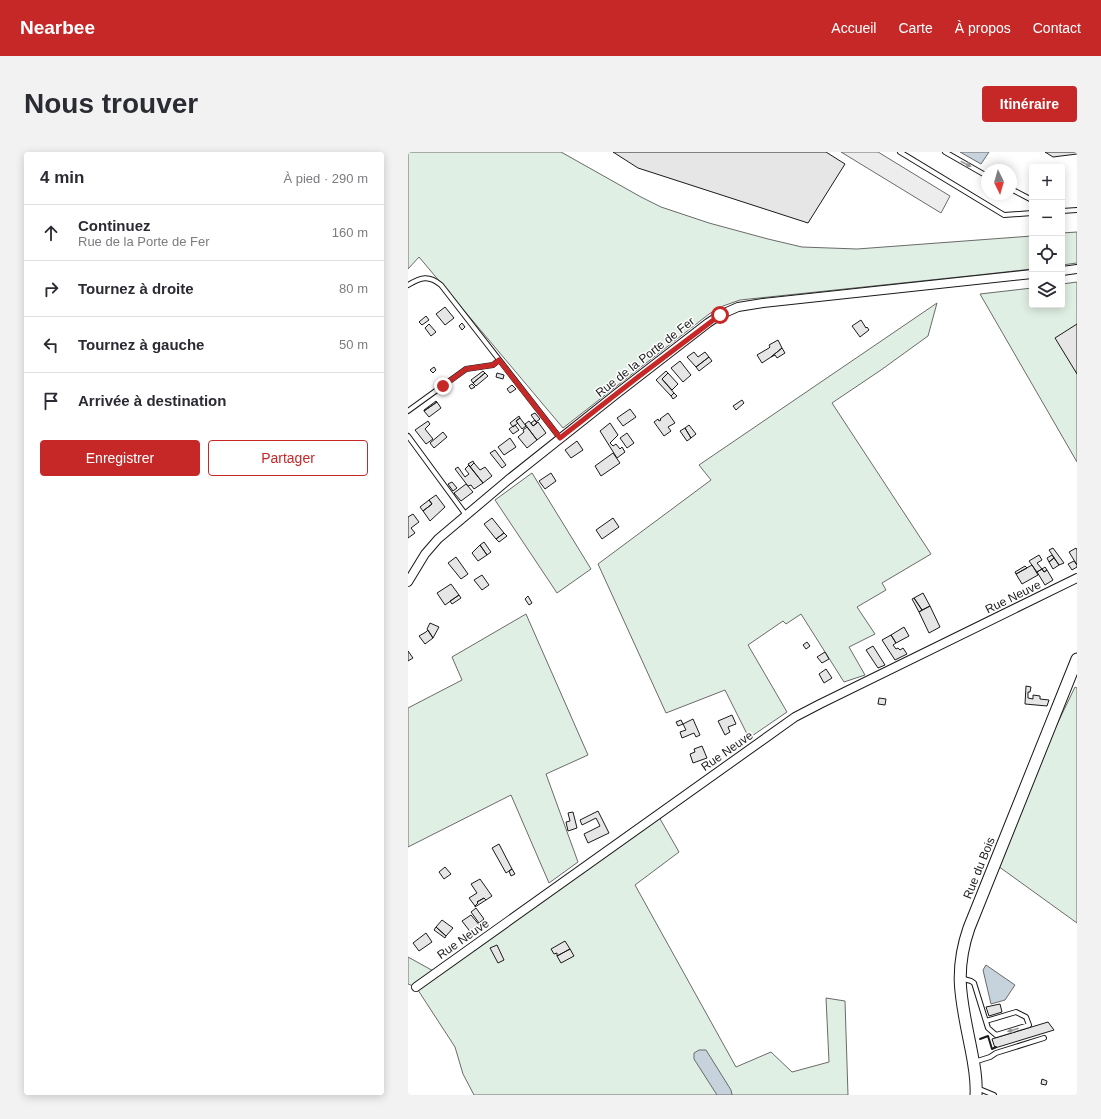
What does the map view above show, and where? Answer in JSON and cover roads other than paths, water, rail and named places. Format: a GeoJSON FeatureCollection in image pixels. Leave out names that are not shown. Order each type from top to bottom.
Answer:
{"type":"FeatureCollection","features":[{"type":"Feature","properties":{"kind":"street"},"geometry":{"type":"LineString","coordinates":[[1065,271],[1077,269]]}},
{"type":"Feature","properties":{"kind":"street","name":"Rue de la Porte de Fer"},"geometry":{"type":"LineString","coordinates":[[408,582],[428,549],[466,515],[560,438],[720,315],[738,307],[763,303],[1029,274]]}},
{"type":"Feature","properties":{"kind":"street","name":"Rue Neuve"},"geometry":{"type":"LineString","coordinates":[[416,987],[795,717],[1077,578]]}},
{"type":"Feature","properties":{"kind":"street","name":"Rue du Bois"},"geometry":{"type":"LineString","coordinates":[[976,1091],[973,1062],[959,978],[961,956],[969,928],[1077,659]]}},
{"type":"Feature","properties":{"kind":"lane"},"geometry":{"type":"LineString","coordinates":[[900,152],[1004,215],[1029,213]]}},
{"type":"Feature","properties":{"kind":"lane"},"geometry":{"type":"LineString","coordinates":[[945,152],[981,173]]}},
{"type":"Feature","properties":{"kind":"lane"},"geometry":{"type":"LineString","coordinates":[[1017,191],[1029,198]]}},
{"type":"Feature","properties":{"kind":"lane"},"geometry":{"type":"LineString","coordinates":[[1065,211],[1077,210]]}},
{"type":"Feature","properties":{"kind":"lane"},"geometry":{"type":"LineString","coordinates":[[408,285],[420,278],[426,278],[436,281],[441,285],[560,438]]}},
{"type":"Feature","properties":{"kind":"lane"},"geometry":{"type":"LineString","coordinates":[[408,411],[466,369],[493,365],[499,360]]}},
{"type":"Feature","properties":{"kind":"lane"},"geometry":{"type":"LineString","coordinates":[[408,436],[466,515]]}},
{"type":"Feature","properties":{"kind":"lane"},"geometry":{"type":"LineString","coordinates":[[959,978],[974,983],[988,1028],[996,1035],[1029,1025],[1026,1017],[1016,1012],[986,1020]]}},
{"type":"Feature","properties":{"kind":"lane"},"geometry":{"type":"LineString","coordinates":[[973,1062],[1044,1038]]}},
{"type":"Feature","properties":{"kind":"lane"},"geometry":{"type":"LineString","coordinates":[[976,1091],[994,1095]]}}]}
